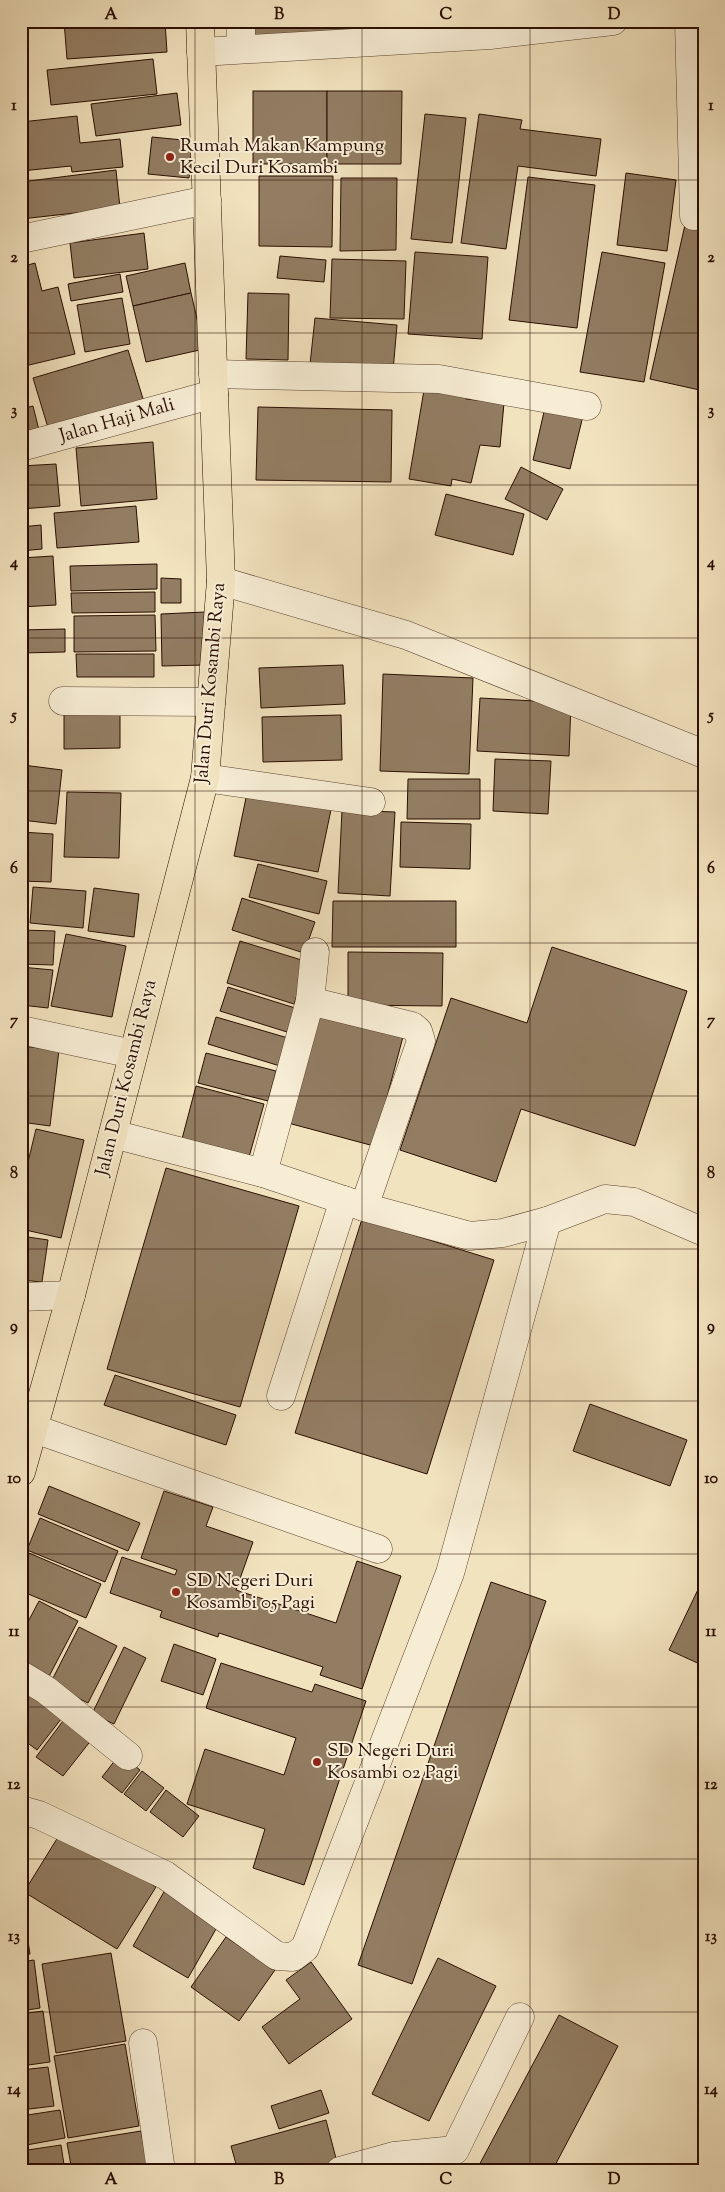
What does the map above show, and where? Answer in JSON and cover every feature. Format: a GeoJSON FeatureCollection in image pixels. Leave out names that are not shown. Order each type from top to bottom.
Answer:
{"type":"FeatureCollection","features":[{"type":"Feature","properties":{"kind":"main road","name":"Jalan Duri Kosambi Raya"},"geometry":{"type":"LineString","coordinates":[[21,1472],[71,1295],[205,778],[221,581],[200,21]]}},
{"type":"Feature","properties":{"kind":"street"},"geometry":{"type":"LineString","coordinates":[[241,21],[241,49]]}},
{"type":"Feature","properties":{"kind":"street"},"geometry":{"type":"LineString","coordinates":[[201,52],[490,28],[613,21]]}},
{"type":"Feature","properties":{"kind":"street"},"geometry":{"type":"LineString","coordinates":[[689,21],[694,216]]}},
{"type":"Feature","properties":{"kind":"street"},"geometry":{"type":"LineString","coordinates":[[21,239],[207,200]]}},
{"type":"Feature","properties":{"kind":"street","name":"Jalan Haji Mali"},"geometry":{"type":"LineString","coordinates":[[21,448],[213,384],[439,379],[587,406]]}},
{"type":"Feature","properties":{"kind":"street"},"geometry":{"type":"LineString","coordinates":[[221,581],[406,634],[704,754]]}},
{"type":"Feature","properties":{"kind":"street"},"geometry":{"type":"LineString","coordinates":[[63,701],[211,702]]}},
{"type":"Feature","properties":{"kind":"street"},"geometry":{"type":"LineString","coordinates":[[205,778],[371,802]]}},
{"type":"Feature","properties":{"kind":"street"},"geometry":{"type":"LineString","coordinates":[[263,1173],[310,1001],[315,952]]}},
{"type":"Feature","properties":{"kind":"street"},"geometry":{"type":"LineString","coordinates":[[281,1396],[354,1203],[420,1041],[418,1031],[412,1026],[310,1001]]}},
{"type":"Feature","properties":{"kind":"street"},"geometry":{"type":"LineString","coordinates":[[21,1030],[133,1054]]}},
{"type":"Feature","properties":{"kind":"street"},"geometry":{"type":"LineString","coordinates":[[113,1134],[263,1173],[354,1203],[470,1236],[503,1233],[547,1220],[605,1199],[634,1202],[704,1232]]}},
{"type":"Feature","properties":{"kind":"street"},"geometry":{"type":"LineString","coordinates":[[21,1810],[39,1815],[165,1875],[277,1956],[292,1957],[305,1948],[450,1573],[547,1220]]}},
{"type":"Feature","properties":{"kind":"street"},"geometry":{"type":"LineString","coordinates":[[21,1297],[71,1295]]}},
{"type":"Feature","properties":{"kind":"street"},"geometry":{"type":"LineString","coordinates":[[32,1428],[378,1549]]}},
{"type":"Feature","properties":{"kind":"street"},"geometry":{"type":"LineString","coordinates":[[21,1675],[46,1690],[128,1756]]}},
{"type":"Feature","properties":{"kind":"street"},"geometry":{"type":"LineString","coordinates":[[340,2171],[394,2156],[452,2160],[520,2017]]}},
{"type":"Feature","properties":{"kind":"street"},"geometry":{"type":"LineString","coordinates":[[143,2042],[161,2171]]}},
{"type":"Feature","properties":{"kind":"building"},"geometry":{"type":"Polygon","coordinates":[[[64,21],[165,21],[167,52],[67,59],[64,21]]]}},
{"type":"Feature","properties":{"kind":"building"},"geometry":{"type":"Polygon","coordinates":[[[250,21],[465,21],[465,28],[251,36],[250,21]]]}},
{"type":"Feature","properties":{"kind":"building"},"geometry":{"type":"Polygon","coordinates":[[[153,59],[157,94],[51,105],[47,70],[153,59]]]}},
{"type":"Feature","properties":{"kind":"building"},"geometry":{"type":"Polygon","coordinates":[[[253,91],[327,91],[327,164],[253,164],[253,91]]]}},
{"type":"Feature","properties":{"kind":"building"},"geometry":{"type":"Polygon","coordinates":[[[327,91],[402,91],[401,164],[327,164],[327,91]]]}},
{"type":"Feature","properties":{"kind":"building"},"geometry":{"type":"Polygon","coordinates":[[[177,93],[181,125],[96,136],[91,104],[177,93]]]}},
{"type":"Feature","properties":{"kind":"building"},"geometry":{"type":"Polygon","coordinates":[[[425,114],[466,118],[452,243],[411,239],[425,114]]]}},
{"type":"Feature","properties":{"kind":"building"},"geometry":{"type":"Polygon","coordinates":[[[479,114],[522,120],[520,129],[601,139],[596,176],[518,166],[506,249],[461,243],[479,114]]]}},
{"type":"Feature","properties":{"kind":"building"},"geometry":{"type":"Polygon","coordinates":[[[77,116],[80,143],[120,139],[123,167],[72,172],[71,166],[21,171],[21,122],[77,116]]]}},
{"type":"Feature","properties":{"kind":"building","name":"Rumah Makan Kampung Kecil Duri Kosambi"},"geometry":{"type":"Polygon","coordinates":[[[152,137],[193,141],[189,178],[148,174],[152,137]]]}},
{"type":"Feature","properties":{"kind":"building"},"geometry":{"type":"Polygon","coordinates":[[[116,170],[120,208],[21,219],[21,182],[116,170]]]}},
{"type":"Feature","properties":{"kind":"building"},"geometry":{"type":"Polygon","coordinates":[[[626,173],[676,180],[667,251],[617,245],[626,173]]]}},
{"type":"Feature","properties":{"kind":"building"},"geometry":{"type":"Polygon","coordinates":[[[259,176],[333,176],[332,247],[259,246],[259,176]]]}},
{"type":"Feature","properties":{"kind":"building"},"geometry":{"type":"Polygon","coordinates":[[[528,177],[595,185],[577,328],[509,320],[528,177]]]}},
{"type":"Feature","properties":{"kind":"building"},"geometry":{"type":"Polygon","coordinates":[[[341,178],[397,178],[396,250],[340,251],[341,178]]]}},
{"type":"Feature","properties":{"kind":"building"},"geometry":{"type":"Polygon","coordinates":[[[687,216],[704,219],[704,391],[650,379],[687,216]]]}},
{"type":"Feature","properties":{"kind":"building"},"geometry":{"type":"Polygon","coordinates":[[[144,233],[148,269],[74,278],[70,243],[144,233]]]}},
{"type":"Feature","properties":{"kind":"building"},"geometry":{"type":"Polygon","coordinates":[[[415,252],[488,257],[482,339],[408,334],[415,252]]]}},
{"type":"Feature","properties":{"kind":"building"},"geometry":{"type":"Polygon","coordinates":[[[602,252],[665,263],[644,382],[580,372],[602,252]]]}},
{"type":"Feature","properties":{"kind":"building"},"geometry":{"type":"Polygon","coordinates":[[[280,256],[326,260],[324,282],[277,278],[280,256]]]}},
{"type":"Feature","properties":{"kind":"building"},"geometry":{"type":"Polygon","coordinates":[[[332,259],[406,261],[404,319],[330,318],[332,259]]]}},
{"type":"Feature","properties":{"kind":"building"},"geometry":{"type":"Polygon","coordinates":[[[35,263],[42,291],[58,287],[75,354],[21,367],[21,267],[35,263]]]}},
{"type":"Feature","properties":{"kind":"building"},"geometry":{"type":"Polygon","coordinates":[[[185,263],[191,293],[133,306],[126,276],[185,263]]]}},
{"type":"Feature","properties":{"kind":"building"},"geometry":{"type":"Polygon","coordinates":[[[120,274],[123,292],[71,301],[68,284],[120,274]]]}},
{"type":"Feature","properties":{"kind":"building"},"geometry":{"type":"Polygon","coordinates":[[[191,293],[204,349],[146,362],[133,306],[191,293]]]}},
{"type":"Feature","properties":{"kind":"building"},"geometry":{"type":"Polygon","coordinates":[[[248,293],[289,294],[288,360],[246,359],[248,293]]]}},
{"type":"Feature","properties":{"kind":"building"},"geometry":{"type":"Polygon","coordinates":[[[122,298],[130,344],[85,352],[77,305],[122,298]]]}},
{"type":"Feature","properties":{"kind":"building"},"geometry":{"type":"Polygon","coordinates":[[[315,318],[397,325],[393,371],[310,364],[315,318]]]}},
{"type":"Feature","properties":{"kind":"building"},"geometry":{"type":"Polygon","coordinates":[[[128,350],[144,402],[49,431],[33,378],[128,350]]]}},
{"type":"Feature","properties":{"kind":"building"},"geometry":{"type":"Polygon","coordinates":[[[425,384],[468,391],[466,399],[504,403],[500,447],[480,445],[471,483],[452,479],[451,486],[409,479],[425,384]]]}},
{"type":"Feature","properties":{"kind":"building"},"geometry":{"type":"Polygon","coordinates":[[[546,403],[584,412],[570,469],[533,460],[546,403]]]}},
{"type":"Feature","properties":{"kind":"building"},"geometry":{"type":"Polygon","coordinates":[[[33,406],[40,434],[21,439],[21,409],[33,406]]]}},
{"type":"Feature","properties":{"kind":"building"},"geometry":{"type":"Polygon","coordinates":[[[258,407],[392,410],[391,482],[256,480],[258,407]]]}},
{"type":"Feature","properties":{"kind":"building"},"geometry":{"type":"Polygon","coordinates":[[[153,442],[157,499],[81,506],[76,448],[153,442]]]}},
{"type":"Feature","properties":{"kind":"building"},"geometry":{"type":"Polygon","coordinates":[[[56,464],[60,506],[21,509],[21,466],[56,464]]]}},
{"type":"Feature","properties":{"kind":"building"},"geometry":{"type":"Polygon","coordinates":[[[521,467],[563,489],[547,520],[505,499],[521,467]]]}},
{"type":"Feature","properties":{"kind":"building"},"geometry":{"type":"Polygon","coordinates":[[[446,494],[524,514],[513,555],[435,535],[446,494]]]}},
{"type":"Feature","properties":{"kind":"building"},"geometry":{"type":"Polygon","coordinates":[[[136,506],[139,542],[57,548],[54,513],[136,506]]]}},
{"type":"Feature","properties":{"kind":"building"},"geometry":{"type":"Polygon","coordinates":[[[41,525],[42,549],[21,551],[21,527],[41,525]]]}},
{"type":"Feature","properties":{"kind":"building"},"geometry":{"type":"Polygon","coordinates":[[[53,556],[56,605],[21,607],[21,558],[53,556]]]}},
{"type":"Feature","properties":{"kind":"building"},"geometry":{"type":"Polygon","coordinates":[[[157,564],[157,589],[71,591],[70,566],[157,564]]]}},
{"type":"Feature","properties":{"kind":"building"},"geometry":{"type":"Polygon","coordinates":[[[161,578],[181,579],[181,603],[161,603],[161,578]]]}},
{"type":"Feature","properties":{"kind":"building"},"geometry":{"type":"Polygon","coordinates":[[[155,592],[155,612],[72,613],[71,593],[155,592]]]}},
{"type":"Feature","properties":{"kind":"building"},"geometry":{"type":"Polygon","coordinates":[[[205,612],[206,665],[162,666],[161,614],[205,612]]]}},
{"type":"Feature","properties":{"kind":"building"},"geometry":{"type":"Polygon","coordinates":[[[155,615],[156,651],[74,652],[74,616],[155,615]]]}},
{"type":"Feature","properties":{"kind":"building"},"geometry":{"type":"Polygon","coordinates":[[[65,629],[65,652],[21,653],[21,630],[65,629]]]}},
{"type":"Feature","properties":{"kind":"building"},"geometry":{"type":"Polygon","coordinates":[[[76,654],[154,654],[154,677],[77,677],[76,654]]]}},
{"type":"Feature","properties":{"kind":"building"},"geometry":{"type":"Polygon","coordinates":[[[343,665],[345,704],[261,708],[259,668],[343,665]]]}},
{"type":"Feature","properties":{"kind":"building"},"geometry":{"type":"Polygon","coordinates":[[[383,674],[473,678],[469,774],[380,771],[383,674]]]}},
{"type":"Feature","properties":{"kind":"building"},"geometry":{"type":"Polygon","coordinates":[[[480,698],[571,703],[569,756],[477,751],[480,698]]]}},
{"type":"Feature","properties":{"kind":"building"},"geometry":{"type":"Polygon","coordinates":[[[120,710],[120,748],[64,749],[64,711],[120,710]]]}},
{"type":"Feature","properties":{"kind":"building"},"geometry":{"type":"Polygon","coordinates":[[[341,715],[342,760],[263,762],[262,717],[341,715]]]}},
{"type":"Feature","properties":{"kind":"building"},"geometry":{"type":"Polygon","coordinates":[[[495,759],[551,761],[548,814],[493,811],[495,759]]]}},
{"type":"Feature","properties":{"kind":"building"},"geometry":{"type":"Polygon","coordinates":[[[23,765],[62,770],[56,824],[21,820],[23,765]]]}},
{"type":"Feature","properties":{"kind":"building"},"geometry":{"type":"Polygon","coordinates":[[[408,779],[480,779],[480,819],[407,819],[408,779]]]}},
{"type":"Feature","properties":{"kind":"building"},"geometry":{"type":"Polygon","coordinates":[[[248,788],[332,805],[318,872],[234,856],[248,788]]]}},
{"type":"Feature","properties":{"kind":"building"},"geometry":{"type":"Polygon","coordinates":[[[67,792],[121,793],[119,858],[64,857],[67,792]]]}},
{"type":"Feature","properties":{"kind":"building"},"geometry":{"type":"Polygon","coordinates":[[[342,810],[395,812],[390,896],[338,893],[342,810]]]}},
{"type":"Feature","properties":{"kind":"building"},"geometry":{"type":"Polygon","coordinates":[[[401,822],[471,824],[470,869],[400,867],[401,822]]]}},
{"type":"Feature","properties":{"kind":"building"},"geometry":{"type":"Polygon","coordinates":[[[21,832],[53,834],[51,882],[21,881],[21,832]]]}},
{"type":"Feature","properties":{"kind":"building"},"geometry":{"type":"Polygon","coordinates":[[[258,864],[327,881],[319,914],[249,897],[258,864]]]}},
{"type":"Feature","properties":{"kind":"building"},"geometry":{"type":"Polygon","coordinates":[[[33,887],[86,891],[83,928],[30,923],[33,887]]]}},
{"type":"Feature","properties":{"kind":"building"},"geometry":{"type":"Polygon","coordinates":[[[94,888],[139,894],[134,937],[88,931],[94,888]]]}},
{"type":"Feature","properties":{"kind":"building"},"geometry":{"type":"Polygon","coordinates":[[[242,898],[315,922],[304,953],[232,930],[242,898]]]}},
{"type":"Feature","properties":{"kind":"building"},"geometry":{"type":"Polygon","coordinates":[[[333,901],[456,901],[456,947],[332,947],[333,901]]]}},
{"type":"Feature","properties":{"kind":"building"},"geometry":{"type":"Polygon","coordinates":[[[21,930],[55,931],[53,965],[21,964],[21,930]]]}},
{"type":"Feature","properties":{"kind":"building"},"geometry":{"type":"Polygon","coordinates":[[[66,934],[126,946],[112,1017],[51,1006],[66,934]]]}},
{"type":"Feature","properties":{"kind":"building"},"geometry":{"type":"Polygon","coordinates":[[[240,941],[308,962],[294,1004],[227,983],[240,941]]]}},
{"type":"Feature","properties":{"kind":"building"},"geometry":{"type":"Polygon","coordinates":[[[552,947],[687,991],[635,1146],[521,1109],[496,1182],[400,1150],[451,998],[527,1023],[552,947]]]}},
{"type":"Feature","properties":{"kind":"building"},"geometry":{"type":"Polygon","coordinates":[[[348,952],[443,953],[442,1006],[348,1005],[348,952]]]}},
{"type":"Feature","properties":{"kind":"building"},"geometry":{"type":"Polygon","coordinates":[[[21,967],[53,970],[48,1008],[21,1005],[21,967]]]}},
{"type":"Feature","properties":{"kind":"building"},"geometry":{"type":"Polygon","coordinates":[[[228,987],[295,1008],[287,1032],[220,1011],[228,987]]]}},
{"type":"Feature","properties":{"kind":"building"},"geometry":{"type":"Polygon","coordinates":[[[319,1011],[404,1033],[374,1146],[288,1123],[319,1011]]]}},
{"type":"Feature","properties":{"kind":"building"},"geometry":{"type":"Polygon","coordinates":[[[216,1017],[288,1038],[280,1066],[208,1044],[216,1017]]]}},
{"type":"Feature","properties":{"kind":"building"},"geometry":{"type":"Polygon","coordinates":[[[21,1046],[59,1050],[50,1126],[21,1122],[21,1046]]]}},
{"type":"Feature","properties":{"kind":"building"},"geometry":{"type":"Polygon","coordinates":[[[206,1053],[276,1071],[268,1101],[198,1083],[206,1053]]]}},
{"type":"Feature","properties":{"kind":"building"},"geometry":{"type":"Polygon","coordinates":[[[196,1086],[264,1104],[249,1157],[182,1139],[196,1086]]]}},
{"type":"Feature","properties":{"kind":"building"},"geometry":{"type":"Polygon","coordinates":[[[36,1129],[84,1140],[61,1238],[21,1229],[21,1191],[36,1129]]]}},
{"type":"Feature","properties":{"kind":"building"},"geometry":{"type":"Polygon","coordinates":[[[166,1168],[299,1206],[240,1407],[107,1369],[166,1168]]]}},
{"type":"Feature","properties":{"kind":"building"},"geometry":{"type":"Polygon","coordinates":[[[362,1219],[494,1260],[427,1474],[295,1433],[362,1219]]]}},
{"type":"Feature","properties":{"kind":"building"},"geometry":{"type":"Polygon","coordinates":[[[21,1236],[48,1240],[42,1282],[21,1280],[21,1236]]]}},
{"type":"Feature","properties":{"kind":"building"},"geometry":{"type":"Polygon","coordinates":[[[21,1323],[27,1324],[21,1354],[21,1323]]]}},
{"type":"Feature","properties":{"kind":"building"},"geometry":{"type":"Polygon","coordinates":[[[115,1375],[236,1415],[226,1445],[104,1405],[115,1375]]]}},
{"type":"Feature","properties":{"kind":"building"},"geometry":{"type":"Polygon","coordinates":[[[590,1404],[687,1440],[670,1486],[573,1451],[590,1404]]]}},
{"type":"Feature","properties":{"kind":"building"},"geometry":{"type":"Polygon","coordinates":[[[49,1486],[140,1523],[128,1551],[38,1514],[49,1486]]]}},
{"type":"Feature","properties":{"kind":"building","name":"SD Negeri Duri Kosambi 05 Pagi"},"geometry":{"type":"Polygon","coordinates":[[[164,1491],[213,1507],[206,1526],[253,1542],[236,1590],[336,1623],[357,1561],[401,1576],[362,1689],[320,1675],[323,1667],[219,1633],[218,1637],[160,1617],[162,1611],[110,1593],[122,1557],[175,1575],[177,1570],[141,1558],[164,1491]]]}},
{"type":"Feature","properties":{"kind":"building"},"geometry":{"type":"Polygon","coordinates":[[[40,1518],[118,1551],[105,1582],[27,1550],[40,1518]]]}},
{"type":"Feature","properties":{"kind":"building"},"geometry":{"type":"Polygon","coordinates":[[[22,1550],[101,1584],[86,1618],[21,1591],[22,1550]]]}},
{"type":"Feature","properties":{"kind":"building"},"geometry":{"type":"Polygon","coordinates":[[[704,1577],[704,1666],[669,1650],[704,1577]]]}},
{"type":"Feature","properties":{"kind":"building"},"geometry":{"type":"Polygon","coordinates":[[[491,1582],[546,1601],[412,1984],[358,1965],[491,1582]]]}},
{"type":"Feature","properties":{"kind":"building"},"geometry":{"type":"Polygon","coordinates":[[[39,1601],[78,1621],[45,1684],[21,1672],[21,1635],[39,1601]]]}},
{"type":"Feature","properties":{"kind":"building"},"geometry":{"type":"Polygon","coordinates":[[[79,1627],[117,1646],[88,1703],[50,1684],[79,1627]]]}},
{"type":"Feature","properties":{"kind":"building"},"geometry":{"type":"Polygon","coordinates":[[[174,1644],[216,1659],[203,1695],[161,1681],[174,1644]]]}},
{"type":"Feature","properties":{"kind":"building"},"geometry":{"type":"Polygon","coordinates":[[[124,1647],[146,1658],[114,1724],[92,1714],[124,1647]]]}},
{"type":"Feature","properties":{"kind":"building","name":"SD Negeri Duri Kosambi 02 Pagi"},"geometry":{"type":"Polygon","coordinates":[[[221,1663],[312,1692],[315,1684],[366,1701],[304,1885],[253,1868],[265,1829],[187,1804],[205,1749],[284,1775],[296,1738],[206,1708],[221,1663]]]}},
{"type":"Feature","properties":{"kind":"building"},"geometry":{"type":"Polygon","coordinates":[[[21,1680],[65,1714],[37,1750],[21,1738],[21,1680]]]}},
{"type":"Feature","properties":{"kind":"building"},"geometry":{"type":"Polygon","coordinates":[[[69,1713],[96,1734],[63,1776],[36,1757],[69,1713]]]}},
{"type":"Feature","properties":{"kind":"building"},"geometry":{"type":"Polygon","coordinates":[[[120,1754],[140,1770],[122,1793],[102,1777],[120,1754]]]}},
{"type":"Feature","properties":{"kind":"building"},"geometry":{"type":"Polygon","coordinates":[[[142,1771],[164,1788],[146,1811],[124,1794],[142,1771]]]}},
{"type":"Feature","properties":{"kind":"building"},"geometry":{"type":"Polygon","coordinates":[[[166,1790],[199,1816],[183,1837],[150,1812],[166,1790]]]}},
{"type":"Feature","properties":{"kind":"building"},"geometry":{"type":"Polygon","coordinates":[[[63,1829],[156,1887],[117,1949],[24,1892],[63,1829]]]}},
{"type":"Feature","properties":{"kind":"building"},"geometry":{"type":"Polygon","coordinates":[[[165,1890],[220,1922],[188,1978],[133,1946],[165,1890]]]}},
{"type":"Feature","properties":{"kind":"building"},"geometry":{"type":"Polygon","coordinates":[[[21,1896],[30,1954],[21,1956],[21,1896]]]}},
{"type":"Feature","properties":{"kind":"building"},"geometry":{"type":"Polygon","coordinates":[[[226,1937],[275,1970],[239,2021],[191,1987],[226,1937]]]}},
{"type":"Feature","properties":{"kind":"building"},"geometry":{"type":"Polygon","coordinates":[[[111,1953],[126,2041],[56,2053],[42,1964],[111,1953]]]}},
{"type":"Feature","properties":{"kind":"building"},"geometry":{"type":"Polygon","coordinates":[[[438,1958],[496,1986],[429,2121],[372,2094],[438,1958]]]}},
{"type":"Feature","properties":{"kind":"building"},"geometry":{"type":"Polygon","coordinates":[[[34,1960],[40,2008],[21,2011],[21,1962],[34,1960]]]}},
{"type":"Feature","properties":{"kind":"building"},"geometry":{"type":"Polygon","coordinates":[[[311,1962],[352,2019],[289,2064],[262,2027],[300,1999],[286,1980],[311,1962]]]}},
{"type":"Feature","properties":{"kind":"building"},"geometry":{"type":"Polygon","coordinates":[[[43,2011],[50,2062],[21,2066],[21,2014],[43,2011]]]}},
{"type":"Feature","properties":{"kind":"building"},"geometry":{"type":"Polygon","coordinates":[[[559,2015],[618,2046],[552,2171],[476,2171],[559,2015]]]}},
{"type":"Feature","properties":{"kind":"building"},"geometry":{"type":"Polygon","coordinates":[[[125,2044],[139,2126],[68,2138],[54,2056],[125,2044]]]}},
{"type":"Feature","properties":{"kind":"building"},"geometry":{"type":"Polygon","coordinates":[[[48,2067],[54,2106],[21,2110],[21,2070],[48,2067]]]}},
{"type":"Feature","properties":{"kind":"building"},"geometry":{"type":"Polygon","coordinates":[[[321,2090],[329,2113],[279,2129],[271,2106],[321,2090]]]}},
{"type":"Feature","properties":{"kind":"building"},"geometry":{"type":"Polygon","coordinates":[[[60,2110],[65,2138],[21,2146],[21,2116],[60,2110]]]}},
{"type":"Feature","properties":{"kind":"building"},"geometry":{"type":"Polygon","coordinates":[[[326,2120],[338,2166],[320,2171],[238,2171],[231,2146],[326,2120]]]}},
{"type":"Feature","properties":{"kind":"building"},"geometry":{"type":"Polygon","coordinates":[[[141,2131],[148,2169],[72,2171],[67,2143],[141,2131]]]}},
{"type":"Feature","properties":{"kind":"building"},"geometry":{"type":"Polygon","coordinates":[[[61,2145],[65,2171],[21,2171],[21,2151],[61,2145]]]}},
{"type":"Feature","properties":{"kind":"place","name":"Rumah Makan Kampung Kecil Duri Kosambi"},"geometry":{"type":"Point","coordinates":[170,157]}},
{"type":"Feature","properties":{"kind":"place","name":"SD Negeri Duri Kosambi 05 Pagi"},"geometry":{"type":"Point","coordinates":[176,1592]}},
{"type":"Feature","properties":{"kind":"place","name":"SD Negeri Duri Kosambi 02 Pagi"},"geometry":{"type":"Point","coordinates":[317,1762]}}]}
